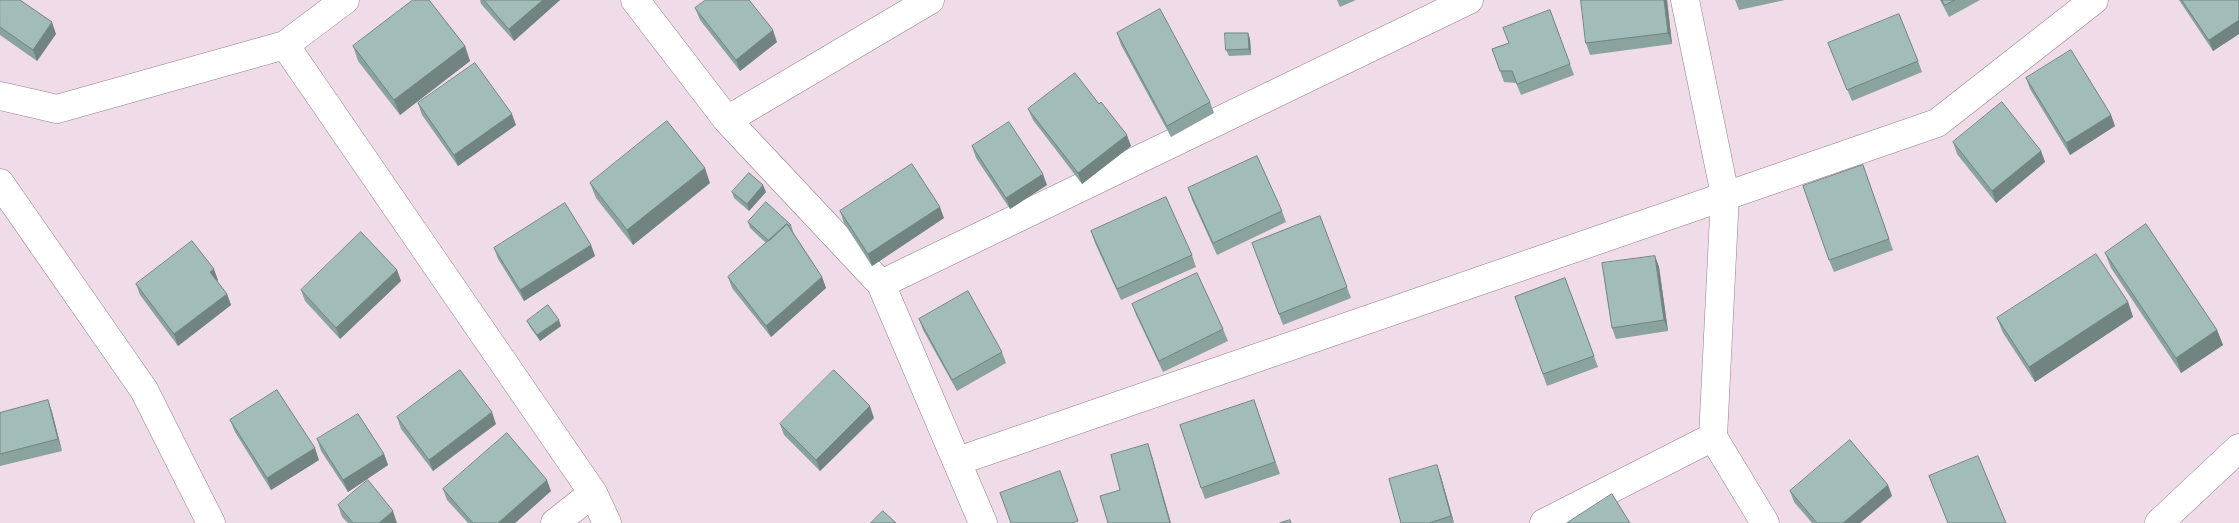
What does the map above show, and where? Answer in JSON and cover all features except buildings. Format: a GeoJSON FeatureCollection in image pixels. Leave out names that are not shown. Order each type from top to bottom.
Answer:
{"type":"FeatureCollection","features":[{"type":"Feature","properties":{"kind":"street"},"geometry":{"type":"LineString","coordinates":[[0,96],[57,109],[285,44],[345,0]]}},
{"type":"Feature","properties":{"kind":"street"},"geometry":{"type":"LineString","coordinates":[[636,0],[727,120],[881,284],[984,523]]}},
{"type":"Feature","properties":{"kind":"street"},"geometry":{"type":"LineString","coordinates":[[727,120],[930,0]]}},
{"type":"Feature","properties":{"kind":"street"},"geometry":{"type":"LineString","coordinates":[[881,284],[1469,0]]}},
{"type":"Feature","properties":{"kind":"street"},"geometry":{"type":"LineString","coordinates":[[1685,0],[1725,195],[1714,437],[1765,523]]}},
{"type":"Feature","properties":{"kind":"street"},"geometry":{"type":"LineString","coordinates":[[958,460],[1936,123],[2094,0]]}},
{"type":"Feature","properties":{"kind":"street"},"geometry":{"type":"LineString","coordinates":[[285,44],[593,493],[607,523]]}},
{"type":"Feature","properties":{"kind":"street"},"geometry":{"type":"LineString","coordinates":[[1,193],[144,390],[211,523]]}},
{"type":"Feature","properties":{"kind":"street"},"geometry":{"type":"LineString","coordinates":[[1544,523],[1714,437]]}},
{"type":"Feature","properties":{"kind":"street"},"geometry":{"type":"LineString","coordinates":[[2159,523],[2239,448]]}},
{"type":"Feature","properties":{"kind":"street"},"geometry":{"type":"LineString","coordinates":[[555,523],[593,493]]}}]}
